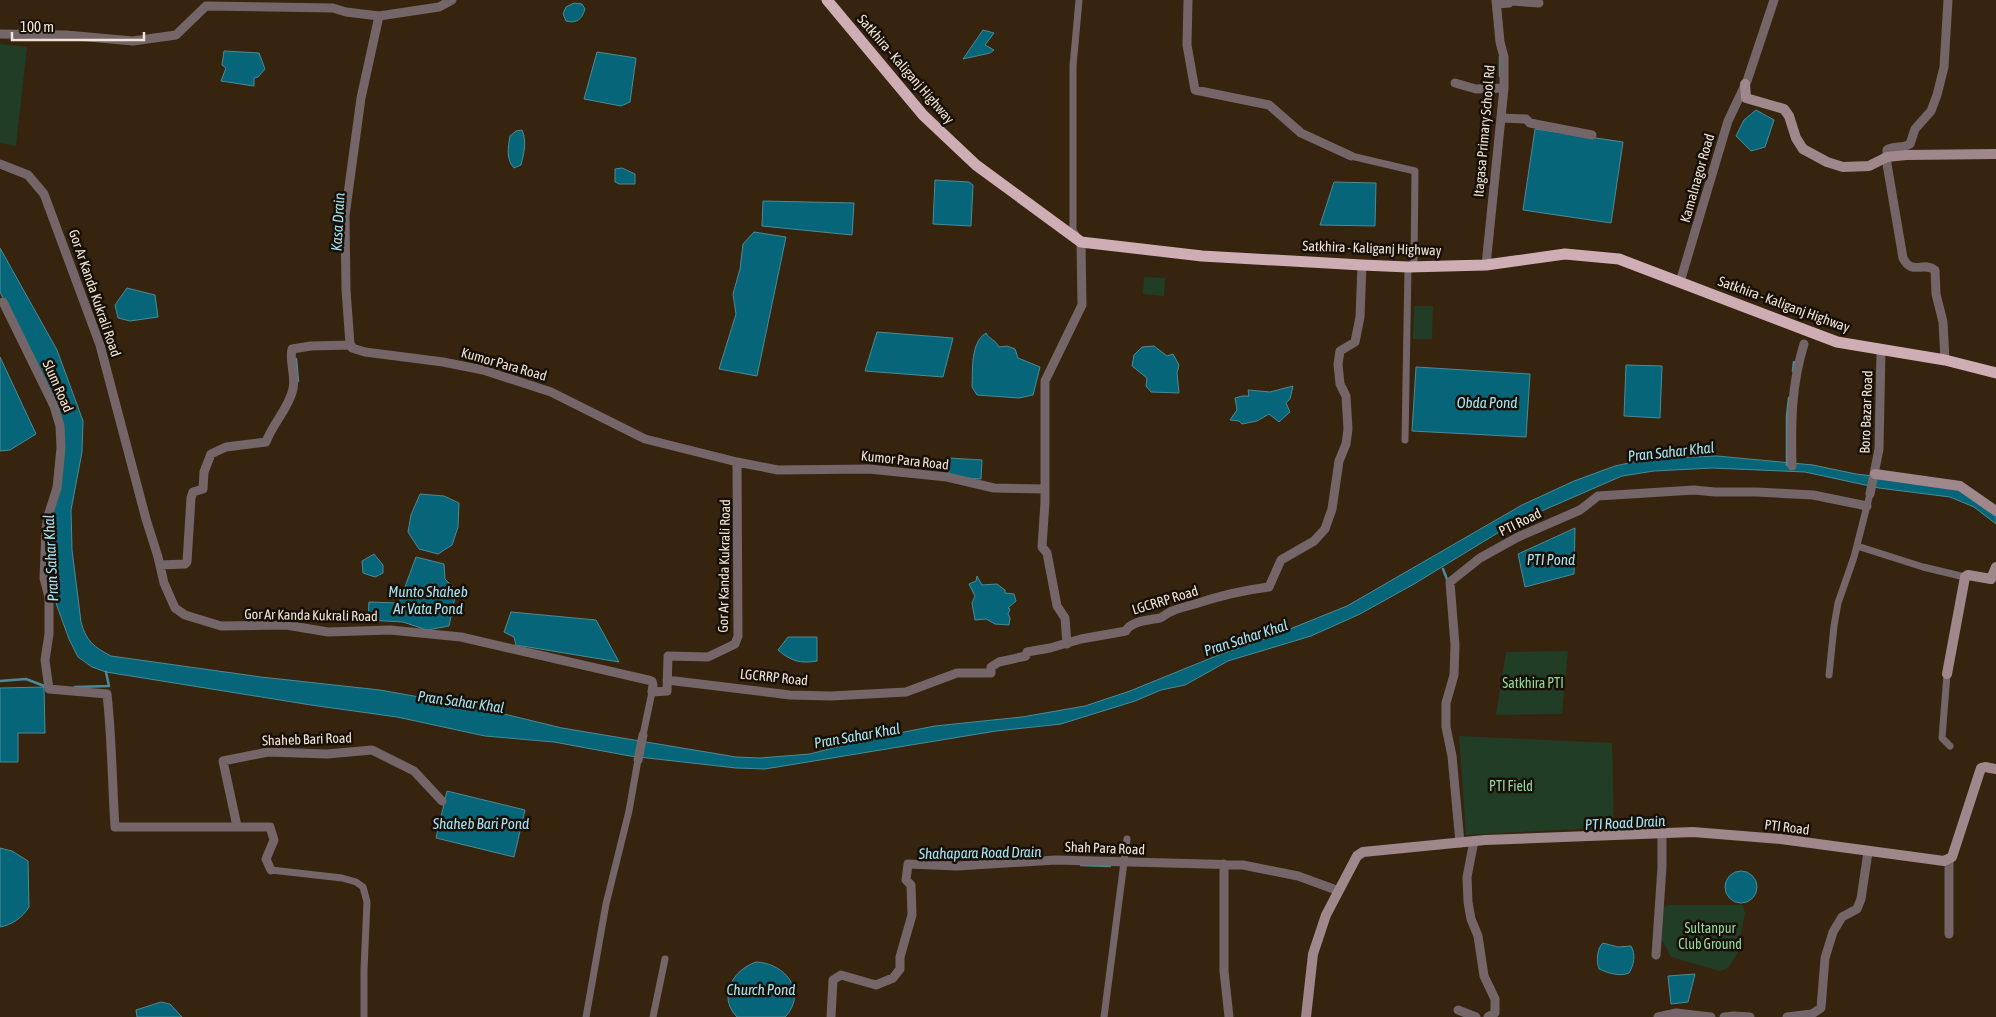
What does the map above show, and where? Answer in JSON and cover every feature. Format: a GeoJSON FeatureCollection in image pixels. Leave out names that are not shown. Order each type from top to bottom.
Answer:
{"type":"FeatureCollection","features":[{"type":"Feature","properties":{"kind":"highway","name":"Satkhira - Kaliganj Highway"},"geometry":{"type":"LineString","coordinates":[[827,0],[930,121],[976,165],[1080,242],[1202,256],[1362,265],[1486,265],[1565,254],[1619,259],[1837,342],[1945,360],[1996,373]]}},
{"type":"Feature","properties":{"kind":"main road"},"geometry":{"type":"LineString","coordinates":[[1745,84],[1746,98],[1784,109],[1789,116],[1799,145],[1803,149],[1827,162],[1843,167],[1869,166],[1887,157],[1929,153],[1996,154]]}},
{"type":"Feature","properties":{"kind":"main road"},"geometry":{"type":"LineString","coordinates":[[1875,474],[1960,486],[1996,511]]}},
{"type":"Feature","properties":{"kind":"main road"},"geometry":{"type":"LineString","coordinates":[[1947,674],[1965,577],[1968,574],[1991,579],[1996,567]]}},
{"type":"Feature","properties":{"kind":"main road"},"geometry":{"type":"LineString","coordinates":[[1949,860],[1952,857],[1981,768],[1996,769]]}},
{"type":"Feature","properties":{"kind":"main road","name":"PTI Road"},"geometry":{"type":"LineString","coordinates":[[1306,1017],[1313,954],[1326,916],[1357,856],[1363,852],[1474,842],[1693,832],[1780,839],[1939,862],[1949,860]]}},
{"type":"Feature","properties":{"kind":"street"},"geometry":{"type":"LineString","coordinates":[[0,34],[66,35],[133,41],[176,35],[206,6],[333,8],[346,12],[379,16],[439,7],[452,0]]}},
{"type":"Feature","properties":{"kind":"street"},"geometry":{"type":"LineString","coordinates":[[1067,644],[1065,618],[1057,606],[1047,553],[1042,547],[1045,489],[1045,380],[1082,305],[1080,242],[1073,230],[1073,66],[1079,0]]}},
{"type":"Feature","properties":{"kind":"street"},"geometry":{"type":"LineString","coordinates":[[1188,0],[1186,45],[1195,90],[1270,105],[1301,134],[1351,156],[1415,171],[1405,440]]}},
{"type":"Feature","properties":{"kind":"street","name":"Kamalnagor Road"},"geometry":{"type":"LineString","coordinates":[[1680,282],[1728,121],[1745,84],[1774,0]]}},
{"type":"Feature","properties":{"kind":"street"},"geometry":{"type":"LineString","coordinates":[[1945,360],[1943,322],[1936,294],[1935,270],[1929,267],[1912,268],[1906,265],[1903,258],[1887,150],[1891,148],[1904,148],[1910,144],[1915,129],[1931,111],[1944,66],[1948,0]]}},
{"type":"Feature","properties":{"kind":"street"},"geometry":{"type":"LineString","coordinates":[[1496,2],[1539,3]]}},
{"type":"Feature","properties":{"kind":"street","name":"Itagasa Primary School Rd"},"geometry":{"type":"LineString","coordinates":[[1486,265],[1504,88],[1504,57],[1500,42],[1496,2]]}},
{"type":"Feature","properties":{"kind":"street"},"geometry":{"type":"LineString","coordinates":[[160,565],[185,564],[187,562],[191,498],[193,492],[203,489],[204,472],[211,454],[226,447],[266,442],[280,413],[289,401],[294,387],[292,349],[311,346],[350,345],[346,290],[345,216],[361,98],[379,16]]}},
{"type":"Feature","properties":{"kind":"street"},"geometry":{"type":"LineString","coordinates":[[1455,83],[1476,89],[1504,88]]}},
{"type":"Feature","properties":{"kind":"street"},"geometry":{"type":"LineString","coordinates":[[1501,118],[1526,119],[1530,123],[1592,135]]}},
{"type":"Feature","properties":{"kind":"street","name":"Gor Ar Kanda Kukrali Road"},"geometry":{"type":"LineString","coordinates":[[0,164],[28,175],[44,194],[48,203],[100,345],[164,582],[175,608],[184,615],[221,626],[286,625],[328,632],[390,630],[461,637],[648,680],[653,685],[652,692]]}},
{"type":"Feature","properties":{"kind":"street","name":"LGCRRP Road"},"geometry":{"type":"LineString","coordinates":[[667,680],[790,695],[831,696],[906,692],[957,673],[991,673],[991,667],[999,662],[1026,656],[1027,652],[1067,644],[1081,639],[1126,631],[1131,625],[1152,618],[1160,618],[1172,611],[1221,598],[1236,591],[1270,586],[1282,560],[1314,540],[1325,529],[1332,509],[1339,461],[1346,444],[1348,429],[1346,396],[1340,384],[1338,364],[1340,350],[1355,342],[1360,317],[1362,265]]}},
{"type":"Feature","properties":{"kind":"street","name":"Slum Road"},"geometry":{"type":"LineString","coordinates":[[3,302],[54,406],[60,426],[61,448],[57,488],[48,516],[44,578],[49,597],[49,634],[45,660],[49,689],[107,694],[113,748],[111,760],[115,828],[237,826]]}},
{"type":"Feature","properties":{"kind":"street"},"geometry":{"type":"LineString","coordinates":[[1792,466],[1791,414],[1796,370],[1804,344]]}},
{"type":"Feature","properties":{"kind":"street","name":"Kumor Para Road"},"geometry":{"type":"LineString","coordinates":[[350,345],[352,348],[365,352],[443,362],[483,370],[551,392],[645,439],[737,462],[778,470],[870,469],[947,477],[994,488],[1045,489]]}},
{"type":"Feature","properties":{"kind":"street","name":"Boro Bazar Road"},"geometry":{"type":"LineString","coordinates":[[1870,494],[1875,474],[1881,423],[1881,350]]}},
{"type":"Feature","properties":{"kind":"street","name":"Gor Ar Kanda Kukrali Road"},"geometry":{"type":"LineString","coordinates":[[667,680],[668,656],[708,657],[735,644],[738,636],[737,462]]}},
{"type":"Feature","properties":{"kind":"street","name":"PTI Road"},"geometry":{"type":"LineString","coordinates":[[1460,843],[1452,756],[1446,733],[1446,703],[1454,675],[1455,645],[1450,582],[1480,558],[1518,537],[1580,510],[1598,496],[1694,490],[1757,492],[1813,495],[1867,506]]}},
{"type":"Feature","properties":{"kind":"street"},"geometry":{"type":"LineString","coordinates":[[1829,675],[1838,603],[1857,546],[1870,494]]}},
{"type":"Feature","properties":{"kind":"street"},"geometry":{"type":"LineString","coordinates":[[1857,546],[1923,567],[1965,577]]}},
{"type":"Feature","properties":{"kind":"street"},"geometry":{"type":"LineString","coordinates":[[1947,674],[1942,738],[1950,746]]}},
{"type":"Feature","properties":{"kind":"street"},"geometry":{"type":"LineString","coordinates":[[586,1017],[606,904],[629,811],[652,692],[667,691],[667,680]]}},
{"type":"Feature","properties":{"kind":"street","name":"Shaheb Bari Road"},"geometry":{"type":"LineString","coordinates":[[237,826],[223,761],[268,752],[327,754],[372,750],[414,771],[442,801]]}},
{"type":"Feature","properties":{"kind":"street"},"geometry":{"type":"LineString","coordinates":[[237,826],[270,827],[274,840],[266,859],[271,870],[342,878],[356,882],[363,887],[367,902],[364,1017]]}},
{"type":"Feature","properties":{"kind":"street"},"geometry":{"type":"LineString","coordinates":[[1656,955],[1662,867],[1662,833]]}},
{"type":"Feature","properties":{"kind":"street"},"geometry":{"type":"LineString","coordinates":[[1104,1017],[1127,839]]}},
{"type":"Feature","properties":{"kind":"street"},"geometry":{"type":"LineString","coordinates":[[1474,842],[1467,877],[1468,902],[1471,919],[1478,936],[1484,976],[1495,999],[1495,1012],[1488,1017]]}},
{"type":"Feature","properties":{"kind":"street"},"geometry":{"type":"LineString","coordinates":[[1787,1017],[1812,1014],[1821,1008],[1825,958],[1833,932],[1842,917],[1857,909],[1862,899],[1868,852]]}},
{"type":"Feature","properties":{"kind":"street","name":"Shah Para Road"},"geometry":{"type":"LineString","coordinates":[[831,1017],[833,980],[841,975],[876,985],[893,978],[900,969],[900,957],[912,915],[910,885],[906,880],[908,864],[957,866],[1056,860],[1243,865],[1298,876],[1339,891]]}},
{"type":"Feature","properties":{"kind":"street"},"geometry":{"type":"LineString","coordinates":[[1949,860],[1950,934]]}},
{"type":"Feature","properties":{"kind":"street"},"geometry":{"type":"LineString","coordinates":[[1224,864],[1224,971],[1228,1017]]}},
{"type":"Feature","properties":{"kind":"street"},"geometry":{"type":"LineString","coordinates":[[653,1017],[666,959]]}},
{"type":"Feature","properties":{"kind":"street"},"geometry":{"type":"LineString","coordinates":[[1458,1010],[1476,1017]]}},
{"type":"Feature","properties":{"kind":"street"},"geometry":{"type":"LineString","coordinates":[[1658,1017],[1676,1013],[1711,1017]]}},
{"type":"Feature","properties":{"kind":"street"},"geometry":{"type":"LineString","coordinates":[[1724,1017],[1750,1017]]}},
{"type":"Feature","properties":{"kind":"green space"},"geometry":{"type":"Polygon","coordinates":[[[0,44],[27,47],[16,146],[0,143],[0,44]]]}},
{"type":"Feature","properties":{"kind":"green space"},"geometry":{"type":"Polygon","coordinates":[[[1144,277],[1165,278],[1164,296],[1143,294],[1144,277]]]}},
{"type":"Feature","properties":{"kind":"green space"},"geometry":{"type":"Polygon","coordinates":[[[1414,306],[1433,306],[1432,339],[1413,339],[1414,306]]]}},
{"type":"Feature","properties":{"kind":"green space","name":"Satkhira PTI"},"geometry":{"type":"Polygon","coordinates":[[[1568,651],[1562,714],[1496,715],[1506,652],[1568,651]]]}},
{"type":"Feature","properties":{"kind":"green space","name":"PTI Field"},"geometry":{"type":"Polygon","coordinates":[[[1459,736],[1612,743],[1614,827],[1466,835],[1459,736]]]}},
{"type":"Feature","properties":{"kind":"green space","name":"Sultanpur Club Ground"},"geometry":{"type":"Polygon","coordinates":[[[1669,905],[1743,905],[1745,913],[1737,954],[1728,968],[1720,971],[1671,957],[1662,940],[1663,907],[1669,905]]]}},
{"type":"Feature","properties":{"kind":"water"},"geometry":{"type":"Polygon","coordinates":[[[574,3],[582,4],[585,9],[584,13],[576,21],[566,21],[563,14],[566,7],[574,3]]]}},
{"type":"Feature","properties":{"kind":"water"},"geometry":{"type":"Polygon","coordinates":[[[983,30],[994,33],[985,45],[994,50],[990,53],[963,59],[983,30]]]}},
{"type":"Feature","properties":{"kind":"water"},"geometry":{"type":"Polygon","coordinates":[[[224,51],[259,53],[265,69],[258,77],[254,78],[254,86],[221,81],[226,68],[222,65],[224,51]]]}},
{"type":"Feature","properties":{"kind":"water"},"geometry":{"type":"Polygon","coordinates":[[[597,52],[636,58],[630,102],[621,106],[584,99],[597,52]]]}},
{"type":"Feature","properties":{"kind":"water"},"geometry":{"type":"Polygon","coordinates":[[[1756,110],[1774,120],[1765,147],[1751,151],[1736,136],[1744,120],[1756,110]]]}},
{"type":"Feature","properties":{"kind":"water"},"geometry":{"type":"Polygon","coordinates":[[[1535,129],[1623,142],[1611,223],[1523,210],[1535,129]]]}},
{"type":"Feature","properties":{"kind":"water"},"geometry":{"type":"Polygon","coordinates":[[[522,130],[525,143],[523,156],[521,165],[514,168],[511,165],[508,149],[510,136],[516,131],[522,130]]]}},
{"type":"Feature","properties":{"kind":"water"},"geometry":{"type":"Polygon","coordinates":[[[622,168],[635,174],[635,184],[619,184],[615,182],[615,169],[622,168]]]}},
{"type":"Feature","properties":{"kind":"water"},"geometry":{"type":"Polygon","coordinates":[[[935,180],[969,182],[973,185],[971,226],[933,224],[935,180]]]}},
{"type":"Feature","properties":{"kind":"water"},"geometry":{"type":"Polygon","coordinates":[[[1334,182],[1376,183],[1375,226],[1320,225],[1334,182]]]}},
{"type":"Feature","properties":{"kind":"water"},"geometry":{"type":"Polygon","coordinates":[[[763,201],[854,203],[852,235],[762,226],[763,201]]]}},
{"type":"Feature","properties":{"kind":"water"},"geometry":{"type":"Polygon","coordinates":[[[754,232],[786,237],[757,376],[719,369],[736,314],[733,294],[740,269],[743,244],[754,232]]]}},
{"type":"Feature","properties":{"kind":"water","name":"Pran Sahar Khal"},"geometry":{"type":"Polygon","coordinates":[[[0,248],[57,350],[83,421],[82,452],[71,510],[72,550],[81,622],[88,639],[100,650],[111,656],[261,677],[380,690],[475,707],[562,728],[736,757],[760,758],[810,754],[863,740],[935,726],[1022,717],[1085,706],[1130,691],[1347,606],[1522,505],[1574,481],[1615,466],[1647,459],[1717,456],[1813,465],[1856,474],[1951,485],[1996,512],[1996,524],[1974,507],[1950,497],[1879,488],[1805,472],[1712,468],[1654,471],[1622,476],[1514,523],[1414,584],[1360,614],[1311,636],[1228,661],[1185,685],[1161,690],[1135,701],[1061,724],[996,731],[765,769],[736,768],[630,756],[554,742],[485,736],[397,717],[106,672],[92,667],[78,657],[69,639],[53,595],[50,578],[50,528],[58,489],[61,426],[34,358],[0,292],[0,248]]]}},
{"type":"Feature","properties":{"kind":"water"},"geometry":{"type":"Polygon","coordinates":[[[127,288],[155,295],[158,317],[130,321],[118,318],[115,305],[127,288]]]}},
{"type":"Feature","properties":{"kind":"water"},"geometry":{"type":"Polygon","coordinates":[[[877,332],[953,338],[943,377],[865,371],[877,332]]]}},
{"type":"Feature","properties":{"kind":"water"},"geometry":{"type":"Polygon","coordinates":[[[986,333],[999,347],[1007,346],[1015,349],[1018,358],[1040,367],[1033,395],[1019,398],[977,395],[972,387],[973,357],[977,343],[986,333]]]}},
{"type":"Feature","properties":{"kind":"water"},"geometry":{"type":"Polygon","coordinates":[[[1154,346],[1167,356],[1173,354],[1179,365],[1177,373],[1179,393],[1151,392],[1146,386],[1147,378],[1132,366],[1134,355],[1142,347],[1154,346]]]}},
{"type":"Feature","properties":{"kind":"water"},"geometry":{"type":"Polygon","coordinates":[[[0,357],[36,434],[10,450],[0,451],[0,357]]]}},
{"type":"Feature","properties":{"kind":"water"},"geometry":{"type":"Polygon","coordinates":[[[1626,365],[1662,366],[1660,418],[1624,416],[1626,365]]]}},
{"type":"Feature","properties":{"kind":"water","name":"Obda Pond"},"geometry":{"type":"Polygon","coordinates":[[[1416,367],[1530,374],[1526,437],[1412,431],[1416,367]]]}},
{"type":"Feature","properties":{"kind":"water"},"geometry":{"type":"Polygon","coordinates":[[[1293,386],[1290,399],[1286,403],[1290,412],[1279,422],[1269,414],[1257,421],[1242,424],[1239,421],[1230,420],[1237,410],[1235,398],[1249,396],[1248,390],[1270,392],[1293,386]]]}},
{"type":"Feature","properties":{"kind":"water"},"geometry":{"type":"Polygon","coordinates":[[[949,458],[982,460],[981,479],[949,477],[949,458]]]}},
{"type":"Feature","properties":{"kind":"water"},"geometry":{"type":"Polygon","coordinates":[[[420,494],[444,496],[459,503],[458,527],[452,545],[438,554],[419,549],[408,532],[411,515],[420,494]]]}},
{"type":"Feature","properties":{"kind":"water","name":"PTI Pond"},"geometry":{"type":"Polygon","coordinates":[[[1575,528],[1574,574],[1525,587],[1518,554],[1575,528]]]}},
{"type":"Feature","properties":{"kind":"water"},"geometry":{"type":"Polygon","coordinates":[[[374,554],[383,565],[383,573],[375,577],[363,573],[362,561],[374,554]]]}},
{"type":"Feature","properties":{"kind":"water","name":"Munto Shaheb Ar Vata Pond"},"geometry":{"type":"Polygon","coordinates":[[[416,557],[444,564],[445,579],[456,592],[449,626],[427,630],[403,622],[368,620],[369,602],[399,603],[416,557]]]}},
{"type":"Feature","properties":{"kind":"water"},"geometry":{"type":"Polygon","coordinates":[[[977,576],[982,585],[997,584],[1005,590],[1005,593],[1014,594],[1016,601],[1008,608],[1010,609],[1008,614],[1010,618],[1009,625],[995,624],[986,619],[975,620],[972,603],[975,596],[969,584],[976,581],[977,576]]]}},
{"type":"Feature","properties":{"kind":"water"},"geometry":{"type":"Polygon","coordinates":[[[511,612],[596,620],[619,662],[516,645],[514,637],[504,632],[511,612]]]}},
{"type":"Feature","properties":{"kind":"water"},"geometry":{"type":"Polygon","coordinates":[[[788,637],[817,637],[817,661],[796,661],[778,650],[788,637]]]}},
{"type":"Feature","properties":{"kind":"water"},"geometry":{"type":"Polygon","coordinates":[[[44,687],[45,733],[18,733],[18,762],[0,762],[0,688],[44,687]]]}},
{"type":"Feature","properties":{"kind":"water","name":"Shaheb Bari Pond"},"geometry":{"type":"Polygon","coordinates":[[[447,791],[525,810],[514,857],[436,838],[447,791]]]}},
{"type":"Feature","properties":{"kind":"water"},"geometry":{"type":"Polygon","coordinates":[[[0,848],[12,851],[28,861],[29,907],[17,920],[0,927],[0,848]]]}},
{"type":"Feature","properties":{"kind":"water"},"geometry":{"type":"Polygon","coordinates":[[[1741,871],[1747,872],[1752,876],[1756,881],[1756,893],[1752,898],[1747,902],[1741,903],[1735,902],[1730,898],[1726,893],[1725,887],[1726,881],[1730,876],[1735,872],[1741,871]]]}},
{"type":"Feature","properties":{"kind":"water"},"geometry":{"type":"Polygon","coordinates":[[[1603,943],[1618,947],[1631,946],[1634,952],[1634,960],[1629,973],[1618,975],[1599,969],[1599,948],[1603,943]]]}},
{"type":"Feature","properties":{"kind":"water","name":"Church Pond"},"geometry":{"type":"Polygon","coordinates":[[[756,962],[776,968],[790,981],[794,989],[794,998],[792,1008],[785,1017],[737,1017],[731,1009],[728,1001],[730,985],[741,971],[756,962]]]}},
{"type":"Feature","properties":{"kind":"water"},"geometry":{"type":"Polygon","coordinates":[[[1695,974],[1688,1002],[1671,1004],[1668,976],[1695,974]]]}},
{"type":"Feature","properties":{"kind":"water"},"geometry":{"type":"Polygon","coordinates":[[[161,1002],[170,1004],[182,1017],[137,1017],[136,1010],[161,1002]]]}},
{"type":"Feature","properties":{"kind":"waterway"},"geometry":{"type":"LineString","coordinates":[[1500,56],[1500,76]]}},
{"type":"Feature","properties":{"kind":"waterway"},"geometry":{"type":"LineString","coordinates":[[296,359],[298,381]]}},
{"type":"Feature","properties":{"kind":"waterway"},"geometry":{"type":"LineString","coordinates":[[1793,371],[1794,362]]}},
{"type":"Feature","properties":{"kind":"waterway"},"geometry":{"type":"LineString","coordinates":[[1787,465],[1789,398]]}},
{"type":"Feature","properties":{"kind":"waterway","name":"PTI Road Drain"},"geometry":{"type":"LineString","coordinates":[[1443,569],[1448,582]]}},
{"type":"Feature","properties":{"kind":"waterway"},"geometry":{"type":"LineString","coordinates":[[75,687],[109,686],[106,672]]}},
{"type":"Feature","properties":{"kind":"waterway"},"geometry":{"type":"LineString","coordinates":[[0,681],[26,679],[47,687]]}},
{"type":"Feature","properties":{"kind":"waterway","name":"Shahapara Road Drain"},"geometry":{"type":"LineString","coordinates":[[1081,865],[1110,866]]}},
{"type":"Feature","properties":{"kind":"water label","name":"Kasa Drain"},"geometry":{"type":"Point","coordinates":[338,222]}}]}
